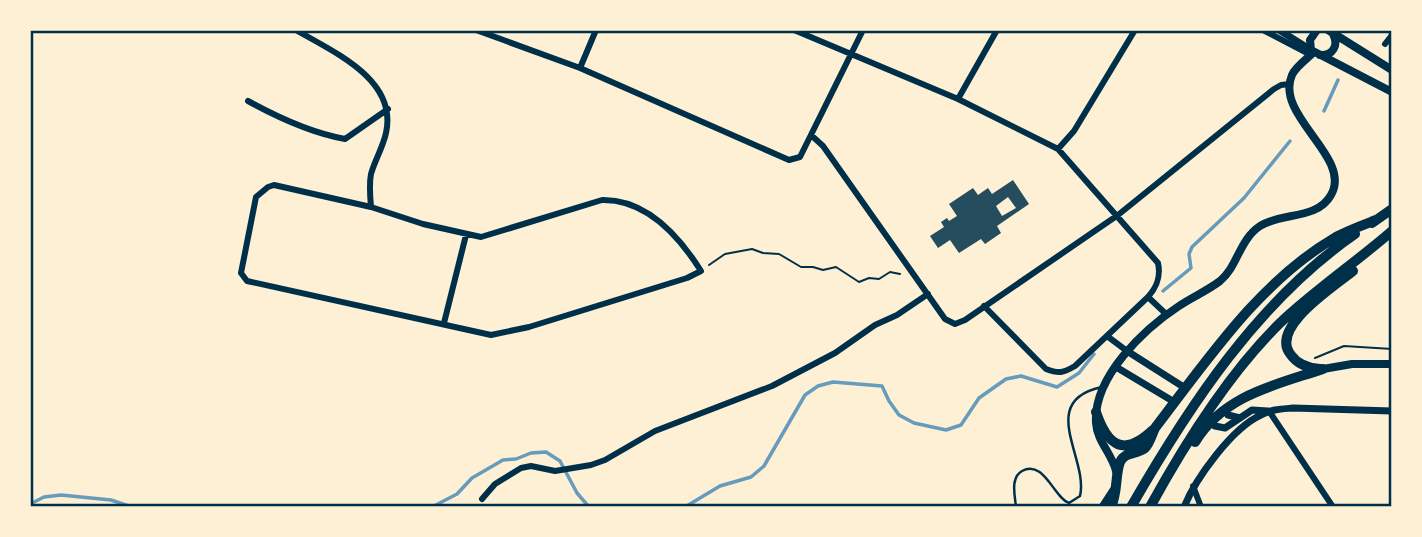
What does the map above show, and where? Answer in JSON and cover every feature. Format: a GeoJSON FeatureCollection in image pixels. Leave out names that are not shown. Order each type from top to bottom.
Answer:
{"type":"FeatureCollection","features":[{"type":"Feature","properties":{"kind":"highway"},"geometry":{"type":"LineString","coordinates":[[1111,507],[1116,496],[1121,461],[1128,454],[1144,449],[1170,405],[1230,330],[1271,288],[1338,236],[1384,214]]}},
{"type":"Feature","properties":{"kind":"highway"},"geometry":{"type":"LineString","coordinates":[[1131,507],[1181,423],[1231,355],[1287,293],[1343,243],[1384,214]]}},
{"type":"Feature","properties":{"kind":"highway"},"geometry":{"type":"LineString","coordinates":[[1150,507],[1228,386],[1277,326],[1306,299],[1392,231]]}},
{"type":"Feature","properties":{"kind":"highway"},"geometry":{"type":"LineString","coordinates":[[1323,369],[1304,366],[1289,354],[1286,339],[1288,330],[1293,321],[1357,268],[1376,245]]}},
{"type":"Feature","properties":{"kind":"highway"},"geometry":{"type":"LineString","coordinates":[[1156,507],[1198,432],[1232,403],[1269,386],[1323,369]]}},
{"type":"Feature","properties":{"kind":"highway"},"geometry":{"type":"LineString","coordinates":[[1096,412],[1104,434],[1110,440],[1121,444],[1136,443],[1155,428]]}},
{"type":"Feature","properties":{"kind":"main road"},"geometry":{"type":"LineString","coordinates":[[1317,30],[1310,40],[1314,53],[1392,92]]}},
{"type":"Feature","properties":{"kind":"main road"},"geometry":{"type":"LineString","coordinates":[[1314,53],[1324,55],[1334,50],[1336,40],[1330,31]]}},
{"type":"Feature","properties":{"kind":"main road"},"geometry":{"type":"LineString","coordinates":[[1330,31],[1392,70]]}},
{"type":"Feature","properties":{"kind":"main road"},"geometry":{"type":"LineString","coordinates":[[1118,481],[1113,460],[1098,434],[1096,412],[1105,386],[1127,351],[1167,314],[1224,277],[1243,243],[1258,227],[1277,219],[1318,209],[1331,195],[1335,182],[1334,171],[1296,108],[1290,85],[1292,75],[1314,53]]}},
{"type":"Feature","properties":{"kind":"main road"},"geometry":{"type":"LineString","coordinates":[[1323,369],[1352,364],[1392,364]]}},
{"type":"Feature","properties":{"kind":"street"},"geometry":{"type":"LineString","coordinates":[[296,30],[359,69],[380,92],[388,109],[384,143],[371,176],[371,207]]}},
{"type":"Feature","properties":{"kind":"street"},"geometry":{"type":"LineString","coordinates":[[476,30],[580,68],[789,160],[800,158],[863,30]]}},
{"type":"Feature","properties":{"kind":"street"},"geometry":{"type":"LineString","coordinates":[[580,68],[596,30]]}},
{"type":"Feature","properties":{"kind":"street"},"geometry":{"type":"LineString","coordinates":[[794,30],[958,99],[1058,149],[1118,215],[1158,263],[1160,271],[1156,287],[1148,297],[1075,366],[1064,373],[1046,369],[984,306]]}},
{"type":"Feature","properties":{"kind":"street"},"geometry":{"type":"LineString","coordinates":[[958,99],[997,30]]}},
{"type":"Feature","properties":{"kind":"street"},"geometry":{"type":"LineString","coordinates":[[1058,149],[1074,131],[1136,30]]}},
{"type":"Feature","properties":{"kind":"street"},"geometry":{"type":"LineString","coordinates":[[1263,30],[1314,53]]}},
{"type":"Feature","properties":{"kind":"street"},"geometry":{"type":"LineString","coordinates":[[1279,30],[1314,53]]}},
{"type":"Feature","properties":{"kind":"street"},"geometry":{"type":"LineString","coordinates":[[1385,44],[1392,35]]}},
{"type":"Feature","properties":{"kind":"street"},"geometry":{"type":"LineString","coordinates":[[811,135],[823,146],[945,318],[955,324],[1118,215],[1274,89],[1281,85],[1290,85]]}},
{"type":"Feature","properties":{"kind":"street"},"geometry":{"type":"LineString","coordinates":[[248,101],[270,113],[345,139],[388,109]]}},
{"type":"Feature","properties":{"kind":"street"},"geometry":{"type":"LineString","coordinates":[[274,185],[371,207],[466,235],[490,236],[602,200],[618,200],[634,204],[652,214],[693,258],[701,271],[687,278],[501,334],[476,332],[247,281],[241,273],[256,197],[274,185]]}},
{"type":"Feature","properties":{"kind":"street"},"geometry":{"type":"LineString","coordinates":[[443,323],[466,235]]}},
{"type":"Feature","properties":{"kind":"street"},"geometry":{"type":"LineString","coordinates":[[482,499],[495,484],[522,468],[531,466],[555,471],[605,460],[655,431],[772,386],[835,353],[875,325],[928,294]]}},
{"type":"Feature","properties":{"kind":"street"},"geometry":{"type":"LineString","coordinates":[[1148,297],[1167,314]]}},
{"type":"Feature","properties":{"kind":"street"},"geometry":{"type":"LineString","coordinates":[[1107,336],[1182,386]]}},
{"type":"Feature","properties":{"kind":"street"},"geometry":{"type":"LineString","coordinates":[[1116,367],[1170,405]]}},
{"type":"Feature","properties":{"kind":"street"},"geometry":{"type":"LineString","coordinates":[[1215,426],[1225,428],[1256,409],[1392,411]]}},
{"type":"Feature","properties":{"kind":"street"},"geometry":{"type":"LineString","coordinates":[[1184,507],[1193,486],[1211,461],[1250,422],[1269,411]]}},
{"type":"Feature","properties":{"kind":"street"},"geometry":{"type":"LineString","coordinates":[[1269,411],[1333,507]]}},
{"type":"Feature","properties":{"kind":"street"},"geometry":{"type":"LineString","coordinates":[[1228,415],[1240,418]]}},
{"type":"Feature","properties":{"kind":"street"},"geometry":{"type":"LineString","coordinates":[[1102,507],[1118,481]]}},
{"type":"Feature","properties":{"kind":"street"},"geometry":{"type":"LineString","coordinates":[[1193,486],[1201,507]]}},
{"type":"Feature","properties":{"kind":"lane"},"geometry":{"type":"LineString","coordinates":[[1016,507],[1016,477],[1029,469],[1041,473],[1062,501],[1069,503],[1080,496],[1081,480],[1068,434],[1070,413],[1076,398],[1084,392],[1105,386]]}},
{"type":"Feature","properties":{"kind":"path"},"geometry":{"type":"LineString","coordinates":[[701,271],[725,254],[752,248],[763,253],[779,254],[801,267],[824,270],[836,267],[859,282],[869,278],[879,279],[890,272],[900,274]]}},
{"type":"Feature","properties":{"kind":"path"},"geometry":{"type":"LineString","coordinates":[[1311,358],[1344,346],[1392,349]]}},
{"type":"Feature","properties":{"kind":"building"},"geometry":{"type":"Polygon","coordinates":[[[1013,180],[1029,204],[997,226],[1001,233],[985,244],[981,239],[959,253],[950,240],[938,248],[930,236],[944,227],[941,222],[957,216],[949,204],[973,188],[978,195],[988,188],[992,194],[1013,180]],[[1008,197],[996,206],[1002,216],[1016,208],[1008,197]]]}},
{"type":"Feature","properties":{"kind":"waterway"},"geometry":{"type":"LineString","coordinates":[[1324,111],[1338,80]]}},
{"type":"Feature","properties":{"kind":"waterway"},"geometry":{"type":"LineString","coordinates":[[1163,291],[1191,268],[1189,254],[1192,247],[1244,198],[1290,141]]}},
{"type":"Feature","properties":{"kind":"waterway"},"geometry":{"type":"LineString","coordinates":[[685,507],[720,486],[751,477],[764,466],[805,395],[818,386],[833,382],[882,386],[899,415],[914,423],[946,430],[961,425],[979,398],[1006,379],[1021,376],[1057,387],[1079,373],[1094,354]]}},
{"type":"Feature","properties":{"kind":"waterway"},"geometry":{"type":"LineString","coordinates":[[432,507],[457,494],[472,478],[503,460],[546,452],[560,461],[577,493],[589,507]]}},
{"type":"Feature","properties":{"kind":"waterway"},"geometry":{"type":"LineString","coordinates":[[30,504],[44,497],[61,495],[111,500],[132,507]]}}]}
